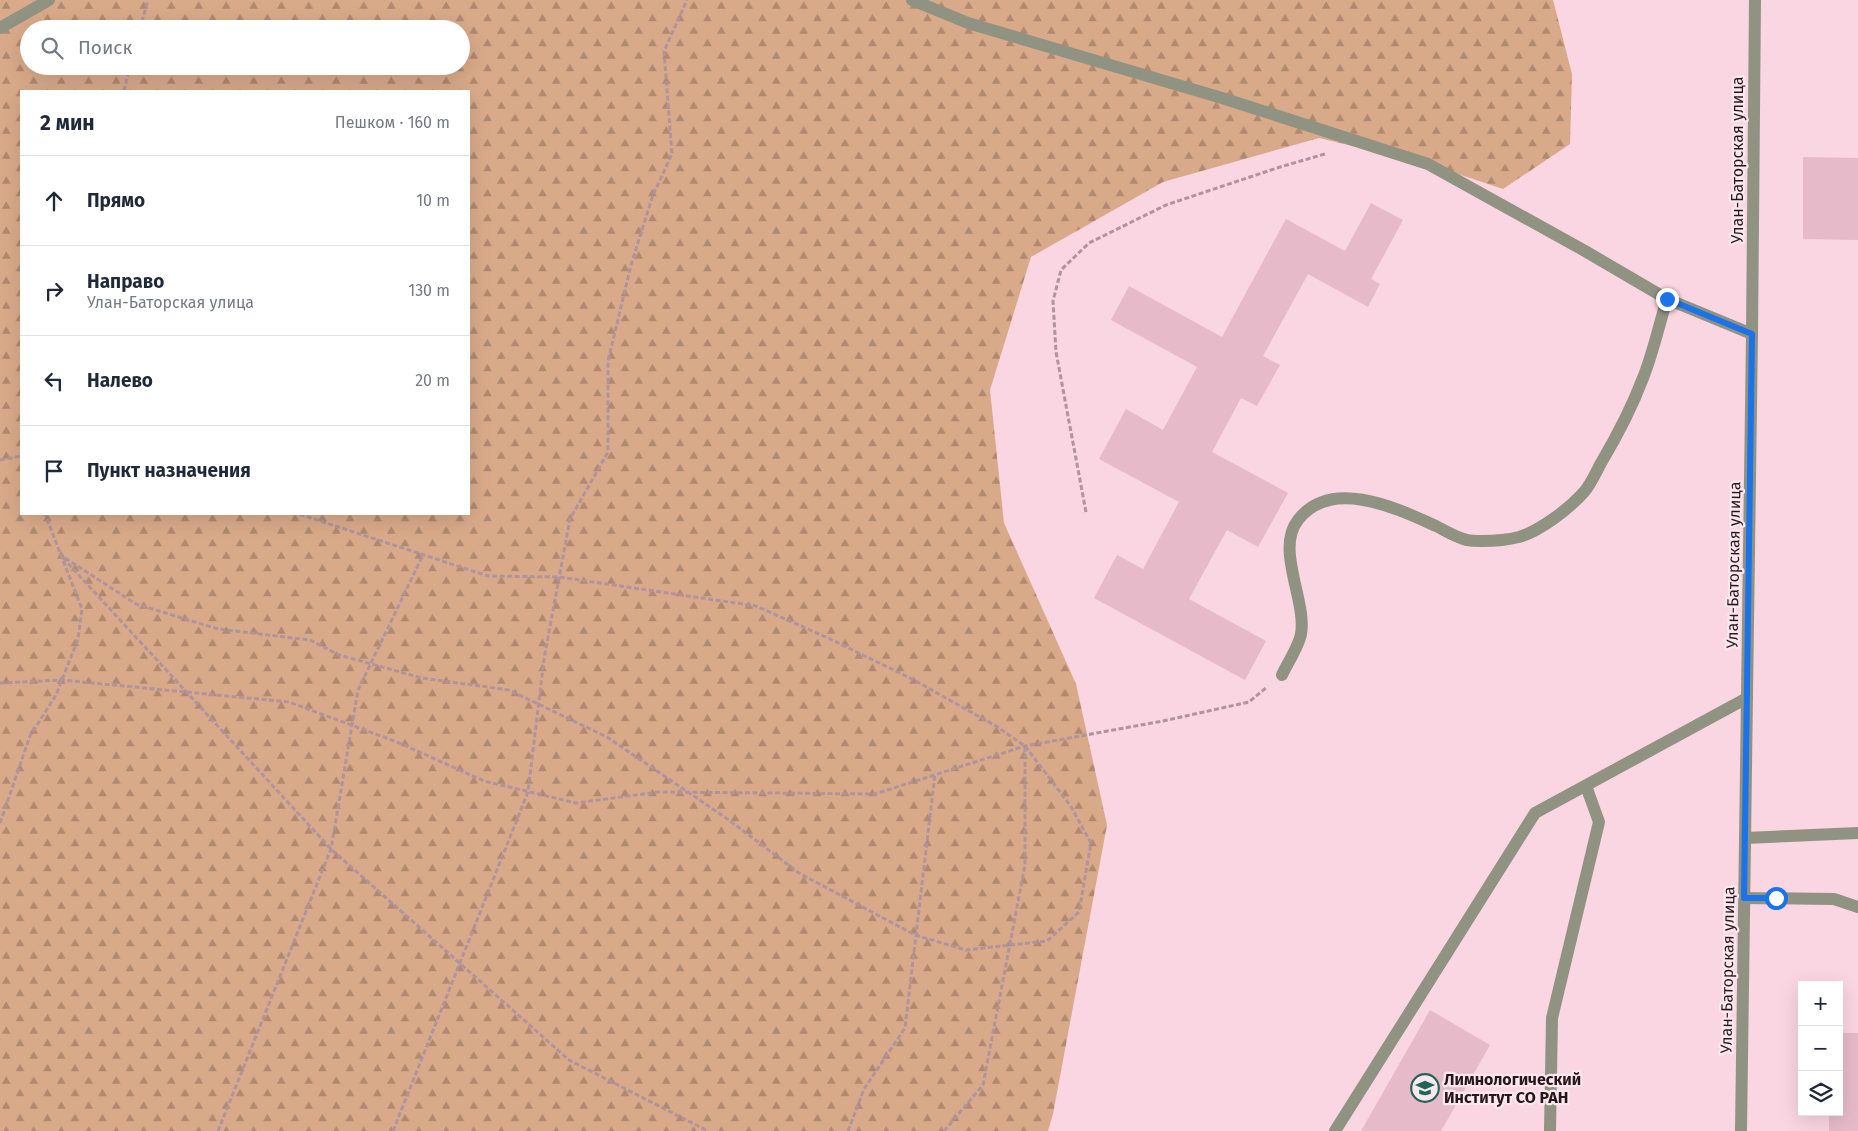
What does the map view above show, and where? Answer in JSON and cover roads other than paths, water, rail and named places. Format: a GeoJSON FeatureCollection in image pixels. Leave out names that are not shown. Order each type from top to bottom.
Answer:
{"type":"FeatureCollection","features":[{"type":"Feature","properties":{"kind":"street"},"geometry":{"type":"LineString","coordinates":[[0,28],[49,0]]}},
{"type":"Feature","properties":{"kind":"street"},"geometry":{"type":"LineString","coordinates":[[912,0],[968,23],[1222,98],[1428,164],[1667,299],[1752,334]]}},
{"type":"Feature","properties":{"kind":"street","name":"Улан-Баторская улица"},"geometry":{"type":"LineString","coordinates":[[1741,1131],[1755,0]]}},
{"type":"Feature","properties":{"kind":"street"},"geometry":{"type":"LineString","coordinates":[[1282,675],[1301,635],[1301,608],[1292,573],[1290,543],[1292,530],[1308,509],[1318,502],[1333,498],[1372,500],[1424,520],[1467,540],[1502,541],[1522,536],[1542,525],[1559,515],[1584,492],[1612,444],[1643,379],[1667,299]]}},
{"type":"Feature","properties":{"kind":"street"},"geometry":{"type":"LineString","coordinates":[[1335,1131],[1535,813],[1747,698]]}},
{"type":"Feature","properties":{"kind":"street"},"geometry":{"type":"LineString","coordinates":[[1550,1131],[1552,1018],[1598,822],[1586,786]]}},
{"type":"Feature","properties":{"kind":"street"},"geometry":{"type":"LineString","coordinates":[[1745,838],[1858,833]]}},
{"type":"Feature","properties":{"kind":"street"},"geometry":{"type":"LineString","coordinates":[[1744,898],[1834,899],[1858,907]]}},
{"type":"Feature","properties":{"kind":"place","name":"Лимнологический Институт СО РАН"},"geometry":{"type":"Point","coordinates":[1425,1088]}}]}
